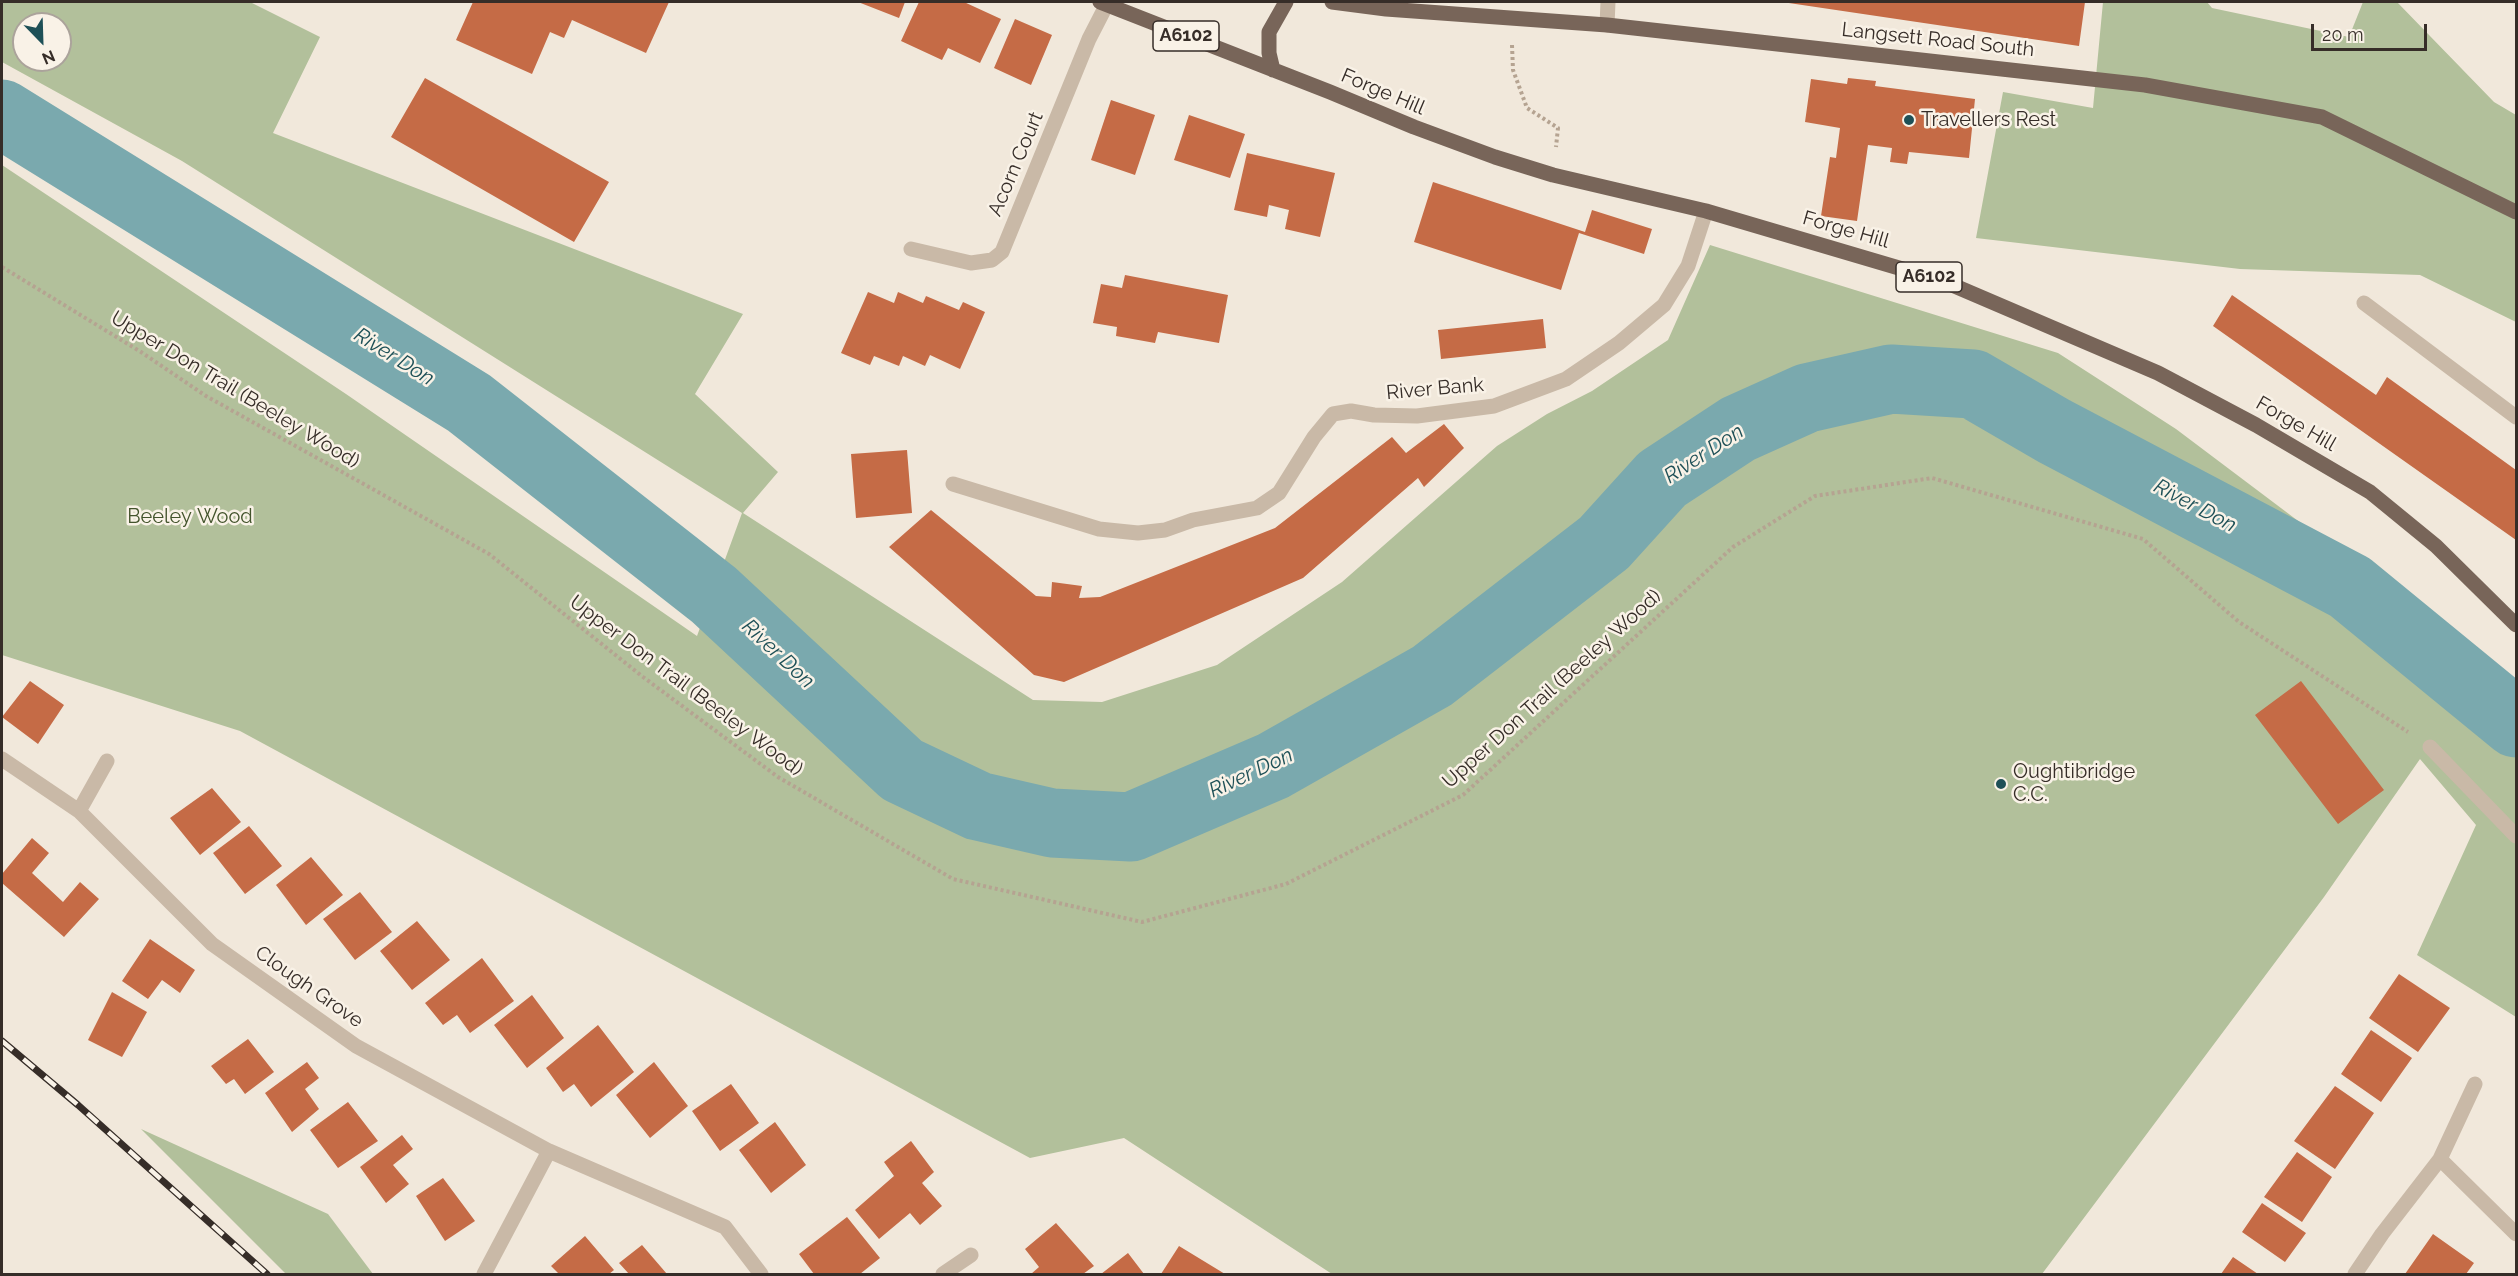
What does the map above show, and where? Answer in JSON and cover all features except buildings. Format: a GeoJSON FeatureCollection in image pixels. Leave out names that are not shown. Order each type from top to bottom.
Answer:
{"type":"FeatureCollection","features":[{"type":"Feature","properties":{"kind":"main road"},"geometry":{"type":"LineString","coordinates":[[1273,70],[1269,53],[1269,32],[1286,2]]}},
{"type":"Feature","properties":{"kind":"main road","name":"Langsett Road South"},"geometry":{"type":"LineString","coordinates":[[1332,2],[1386,9],[1607,25],[2145,85],[2322,117],[2517,212]]}},
{"type":"Feature","properties":{"kind":"main road","name":"Forge Hill"},"geometry":{"type":"LineString","coordinates":[[1103,3],[1414,128],[1494,157],[1553,175],[1706,211],[1943,280],[2158,373],[2256,425],[2370,492],[2436,546],[2517,625]]}},
{"type":"Feature","properties":{"kind":"street"},"geometry":{"type":"LineString","coordinates":[[1607,25],[1608,2]]}},
{"type":"Feature","properties":{"kind":"street","name":"Acorn Court"},"geometry":{"type":"LineString","coordinates":[[911,249],[971,263],[992,260],[1002,252],[1103,3]]}},
{"type":"Feature","properties":{"kind":"street","name":"River Bank"},"geometry":{"type":"LineString","coordinates":[[953,484],[1099,529],[1138,532],[1165,530],[1193,520],[1257,508],[1279,493],[1314,436],[1333,414],[1351,411],[1374,415],[1417,416],[1494,405],[1566,379],[1619,343],[1664,305],[1688,266],[1706,211]]}},
{"type":"Feature","properties":{"kind":"street"},"geometry":{"type":"LineString","coordinates":[[2364,303],[2517,417]]}},
{"type":"Feature","properties":{"kind":"street"},"geometry":{"type":"LineString","coordinates":[[2430,747],[2517,836]]}},
{"type":"Feature","properties":{"kind":"street","name":"Clough Grove"},"geometry":{"type":"LineString","coordinates":[[2,759],[79,811],[212,944],[356,1046],[549,1151],[725,1227],[761,1275]]}},
{"type":"Feature","properties":{"kind":"street"},"geometry":{"type":"LineString","coordinates":[[79,811],[107,761]]}},
{"type":"Feature","properties":{"kind":"street"},"geometry":{"type":"LineString","coordinates":[[2355,1275],[2382,1234],[2440,1159],[2475,1084]]}},
{"type":"Feature","properties":{"kind":"street"},"geometry":{"type":"LineString","coordinates":[[484,1275],[549,1151]]}},
{"type":"Feature","properties":{"kind":"street"},"geometry":{"type":"LineString","coordinates":[[2440,1159],[2517,1234]]}},
{"type":"Feature","properties":{"kind":"street"},"geometry":{"type":"LineString","coordinates":[[943,1275],[971,1255]]}},
{"type":"Feature","properties":{"kind":"path"},"geometry":{"type":"LineString","coordinates":[[1510,17],[1513,70],[1527,108],[1558,128],[1553,175]]}},
{"type":"Feature","properties":{"kind":"path","name":"Upper Don Trail (Beeley Wood)"},"geometry":{"type":"LineString","coordinates":[[2,267],[141,352],[206,396],[489,554],[644,677],[778,777],[953,879],[1142,922],[1286,884],[1463,795],[1733,547],[1815,496],[1932,478],[2143,539],[2239,622],[2430,747]]}},
{"type":"Feature","properties":{"kind":"green space","name":"Beeley Wood"},"geometry":{"type":"Polygon","coordinates":[[[2,2],[250,2],[320,37],[273,133],[743,314],[695,394],[778,472],[743,513],[1033,700],[1102,702],[1217,665],[1342,582],[1497,446],[1547,414],[1592,391],[1668,340],[1710,245],[2058,353],[2176,429],[2516,685],[2516,1017],[2417,955],[2476,825],[2420,759],[2324,897],[2042,1274],[1332,1274],[1124,1138],[1030,1158],[240,731],[2,655],[2,165],[346,394],[697,636],[742,513],[182,161],[20,72],[72,72],[72,12],[12,12],[12,68],[2,62],[2,2]]]}},
{"type":"Feature","properties":{"kind":"green space"},"geometry":{"type":"Polygon","coordinates":[[[2103,2],[2207,2],[2212,8],[2349,37],[2363,2],[2397,2],[2494,102],[2516,115],[2516,322],[2420,275],[2240,269],[1976,238],[2003,92],[2093,108],[2103,2]]]}},
{"type":"Feature","properties":{"kind":"green space"},"geometry":{"type":"Polygon","coordinates":[[[141,1129],[328,1214],[373,1274],[286,1274],[141,1129]]]}},
{"type":"Feature","properties":{"kind":"waterway","name":"River Don"},"geometry":{"type":"LineString","coordinates":[[2,114],[469,403],[714,595],[902,770],[978,806],[1052,823],[1131,827],[1273,766],[1432,676],[1604,543],[1662,479],[1738,429],[1807,398],[1891,379],[1973,384],[2054,431],[2350,587],[2516,723]]}},
{"type":"Feature","properties":{"kind":"railway"},"geometry":{"type":"LineString","coordinates":[[2,1041],[78,1105],[267,1274]]}},
{"type":"Feature","properties":{"kind":"place","name":"Travellers Rest"},"geometry":{"type":"Point","coordinates":[1909,120]}},
{"type":"Feature","properties":{"kind":"place","name":"Oughtibridge C.C."},"geometry":{"type":"Point","coordinates":[2001,784]}}]}
